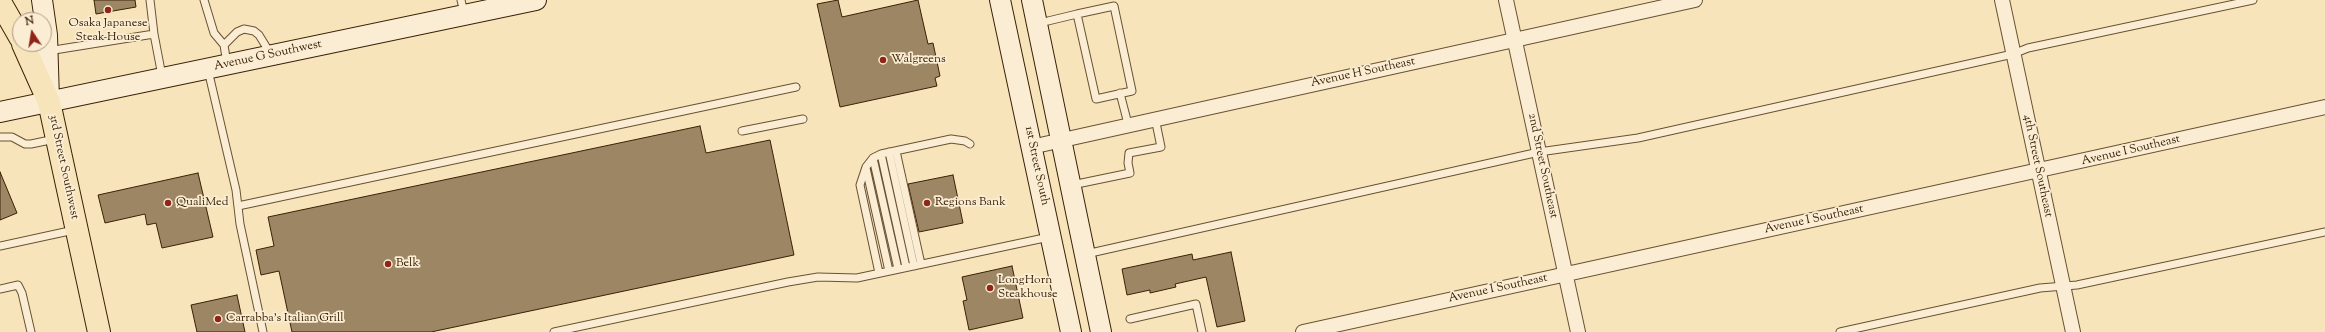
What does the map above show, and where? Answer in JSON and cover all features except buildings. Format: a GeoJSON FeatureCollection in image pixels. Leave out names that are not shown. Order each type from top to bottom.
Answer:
{"type":"FeatureCollection","features":[{"type":"Feature","properties":{"kind":"highway"},"geometry":{"type":"LineString","coordinates":[[0,2],[12,23]]}},
{"type":"Feature","properties":{"kind":"highway"},"geometry":{"type":"LineString","coordinates":[[27,52],[49,102]]}},
{"type":"Feature","properties":{"kind":"highway","name":"3rd Street Southwest"},"geometry":{"type":"LineString","coordinates":[[49,102],[99,332]]}},
{"type":"Feature","properties":{"kind":"main road","name":"3rd Street Southwest"},"geometry":{"type":"LineString","coordinates":[[42,0],[43,12]]}},
{"type":"Feature","properties":{"kind":"main road","name":"Avenue G Southwest"},"geometry":{"type":"LineString","coordinates":[[0,112],[271,55],[462,8],[536,0]]}},
{"type":"Feature","properties":{"kind":"main road","name":"1st Street South"},"geometry":{"type":"LineString","coordinates":[[1000,0],[1071,332]]}},
{"type":"Feature","properties":{"kind":"main road"},"geometry":{"type":"LineString","coordinates":[[1032,0],[1063,139],[1102,332]]}},
{"type":"Feature","properties":{"kind":"main road","name":"3rd Street Southwest"},"geometry":{"type":"LineString","coordinates":[[47,52],[49,102]]}},
{"type":"Feature","properties":{"kind":"street","name":"2nd Street Southeast"},"geometry":{"type":"LineString","coordinates":[[1506,0],[1578,332]]}},
{"type":"Feature","properties":{"kind":"street","name":"Avenue H Southeast"},"geometry":{"type":"LineString","coordinates":[[1031,147],[1155,118],[1696,0]]}},
{"type":"Feature","properties":{"kind":"street","name":"4th Street Southeast"},"geometry":{"type":"LineString","coordinates":[[2002,0],[2073,332]]}},
{"type":"Feature","properties":{"kind":"street","name":"Avenue I Southeast"},"geometry":{"type":"LineString","coordinates":[[1304,332],[2038,172],[2325,107]]}},
{"type":"Feature","properties":{"kind":"lane"},"geometry":{"type":"LineString","coordinates":[[150,0],[154,34],[162,78]]}},
{"type":"Feature","properties":{"kind":"lane"},"geometry":{"type":"LineString","coordinates":[[204,0],[214,33],[224,45],[227,64]]}},
{"type":"Feature","properties":{"kind":"lane"},"geometry":{"type":"LineString","coordinates":[[1086,254],[1539,152],[1638,138],[2013,54],[2028,48],[2253,0]]}},
{"type":"Feature","properties":{"kind":"lane"},"geometry":{"type":"LineString","coordinates":[[1037,23],[1077,14],[1114,6],[1132,91],[1096,99],[1077,14]]}},
{"type":"Feature","properties":{"kind":"lane"},"geometry":{"type":"LineString","coordinates":[[224,45],[237,32],[244,29],[254,31],[271,55]]}},
{"type":"Feature","properties":{"kind":"lane"},"geometry":{"type":"LineString","coordinates":[[52,51],[154,34]]}},
{"type":"Feature","properties":{"kind":"lane"},"geometry":{"type":"LineString","coordinates":[[208,69],[238,206],[262,332]]}},
{"type":"Feature","properties":{"kind":"lane"},"geometry":{"type":"LineString","coordinates":[[238,206],[796,88]]}},
{"type":"Feature","properties":{"kind":"lane"},"geometry":{"type":"LineString","coordinates":[[1120,94],[1128,124]]}},
{"type":"Feature","properties":{"kind":"lane"},"geometry":{"type":"LineString","coordinates":[[1072,185],[1130,173],[1128,163],[1129,153],[1161,146],[1155,118]]}},
{"type":"Feature","properties":{"kind":"lane"},"geometry":{"type":"LineString","coordinates":[[742,132],[803,119]]}},
{"type":"Feature","properties":{"kind":"lane"},"geometry":{"type":"LineString","coordinates":[[0,137],[12,137],[25,144],[57,138]]}},
{"type":"Feature","properties":{"kind":"lane"},"geometry":{"type":"LineString","coordinates":[[879,273],[860,185],[866,167],[873,158],[880,154],[951,139],[965,141],[970,144]]}},
{"type":"Feature","properties":{"kind":"lane"},"geometry":{"type":"LineString","coordinates":[[892,152],[914,266]]}},
{"type":"Feature","properties":{"kind":"lane"},"geometry":{"type":"LineString","coordinates":[[880,154],[914,266]]}},
{"type":"Feature","properties":{"kind":"lane"},"geometry":{"type":"LineString","coordinates":[[873,158],[898,269]]}},
{"type":"Feature","properties":{"kind":"lane"},"geometry":{"type":"LineString","coordinates":[[866,167],[889,271]]}},
{"type":"Feature","properties":{"kind":"lane"},"geometry":{"type":"LineString","coordinates":[[0,246],[77,230]]}},
{"type":"Feature","properties":{"kind":"lane"},"geometry":{"type":"LineString","coordinates":[[1840,332],[2040,288],[2064,288],[2325,232]]}},
{"type":"Feature","properties":{"kind":"lane"},"geometry":{"type":"LineString","coordinates":[[554,332],[818,277],[856,278],[1051,236]]}},
{"type":"Feature","properties":{"kind":"lane"},"geometry":{"type":"LineString","coordinates":[[0,289],[18,285],[22,293],[31,332]]}},
{"type":"Feature","properties":{"kind":"lane"},"geometry":{"type":"LineString","coordinates":[[1130,319],[1196,304],[1202,332]]}},
{"type":"Feature","properties":{"kind":"place","name":"Osaka Japanese Steak House"},"geometry":{"type":"Point","coordinates":[108,10]}},
{"type":"Feature","properties":{"kind":"place","name":"Walgreens"},"geometry":{"type":"Point","coordinates":[883,60]}},
{"type":"Feature","properties":{"kind":"place","name":"QualiMed"},"geometry":{"type":"Point","coordinates":[168,203]}},
{"type":"Feature","properties":{"kind":"place","name":"Regions Bank"},"geometry":{"type":"Point","coordinates":[927,203]}},
{"type":"Feature","properties":{"kind":"place","name":"Belk"},"geometry":{"type":"Point","coordinates":[388,264]}},
{"type":"Feature","properties":{"kind":"place","name":"LongHorn Steakhouse"},"geometry":{"type":"Point","coordinates":[990,288]}},
{"type":"Feature","properties":{"kind":"place","name":"Carrabba's Italian Grill"},"geometry":{"type":"Point","coordinates":[218,319]}}]}
